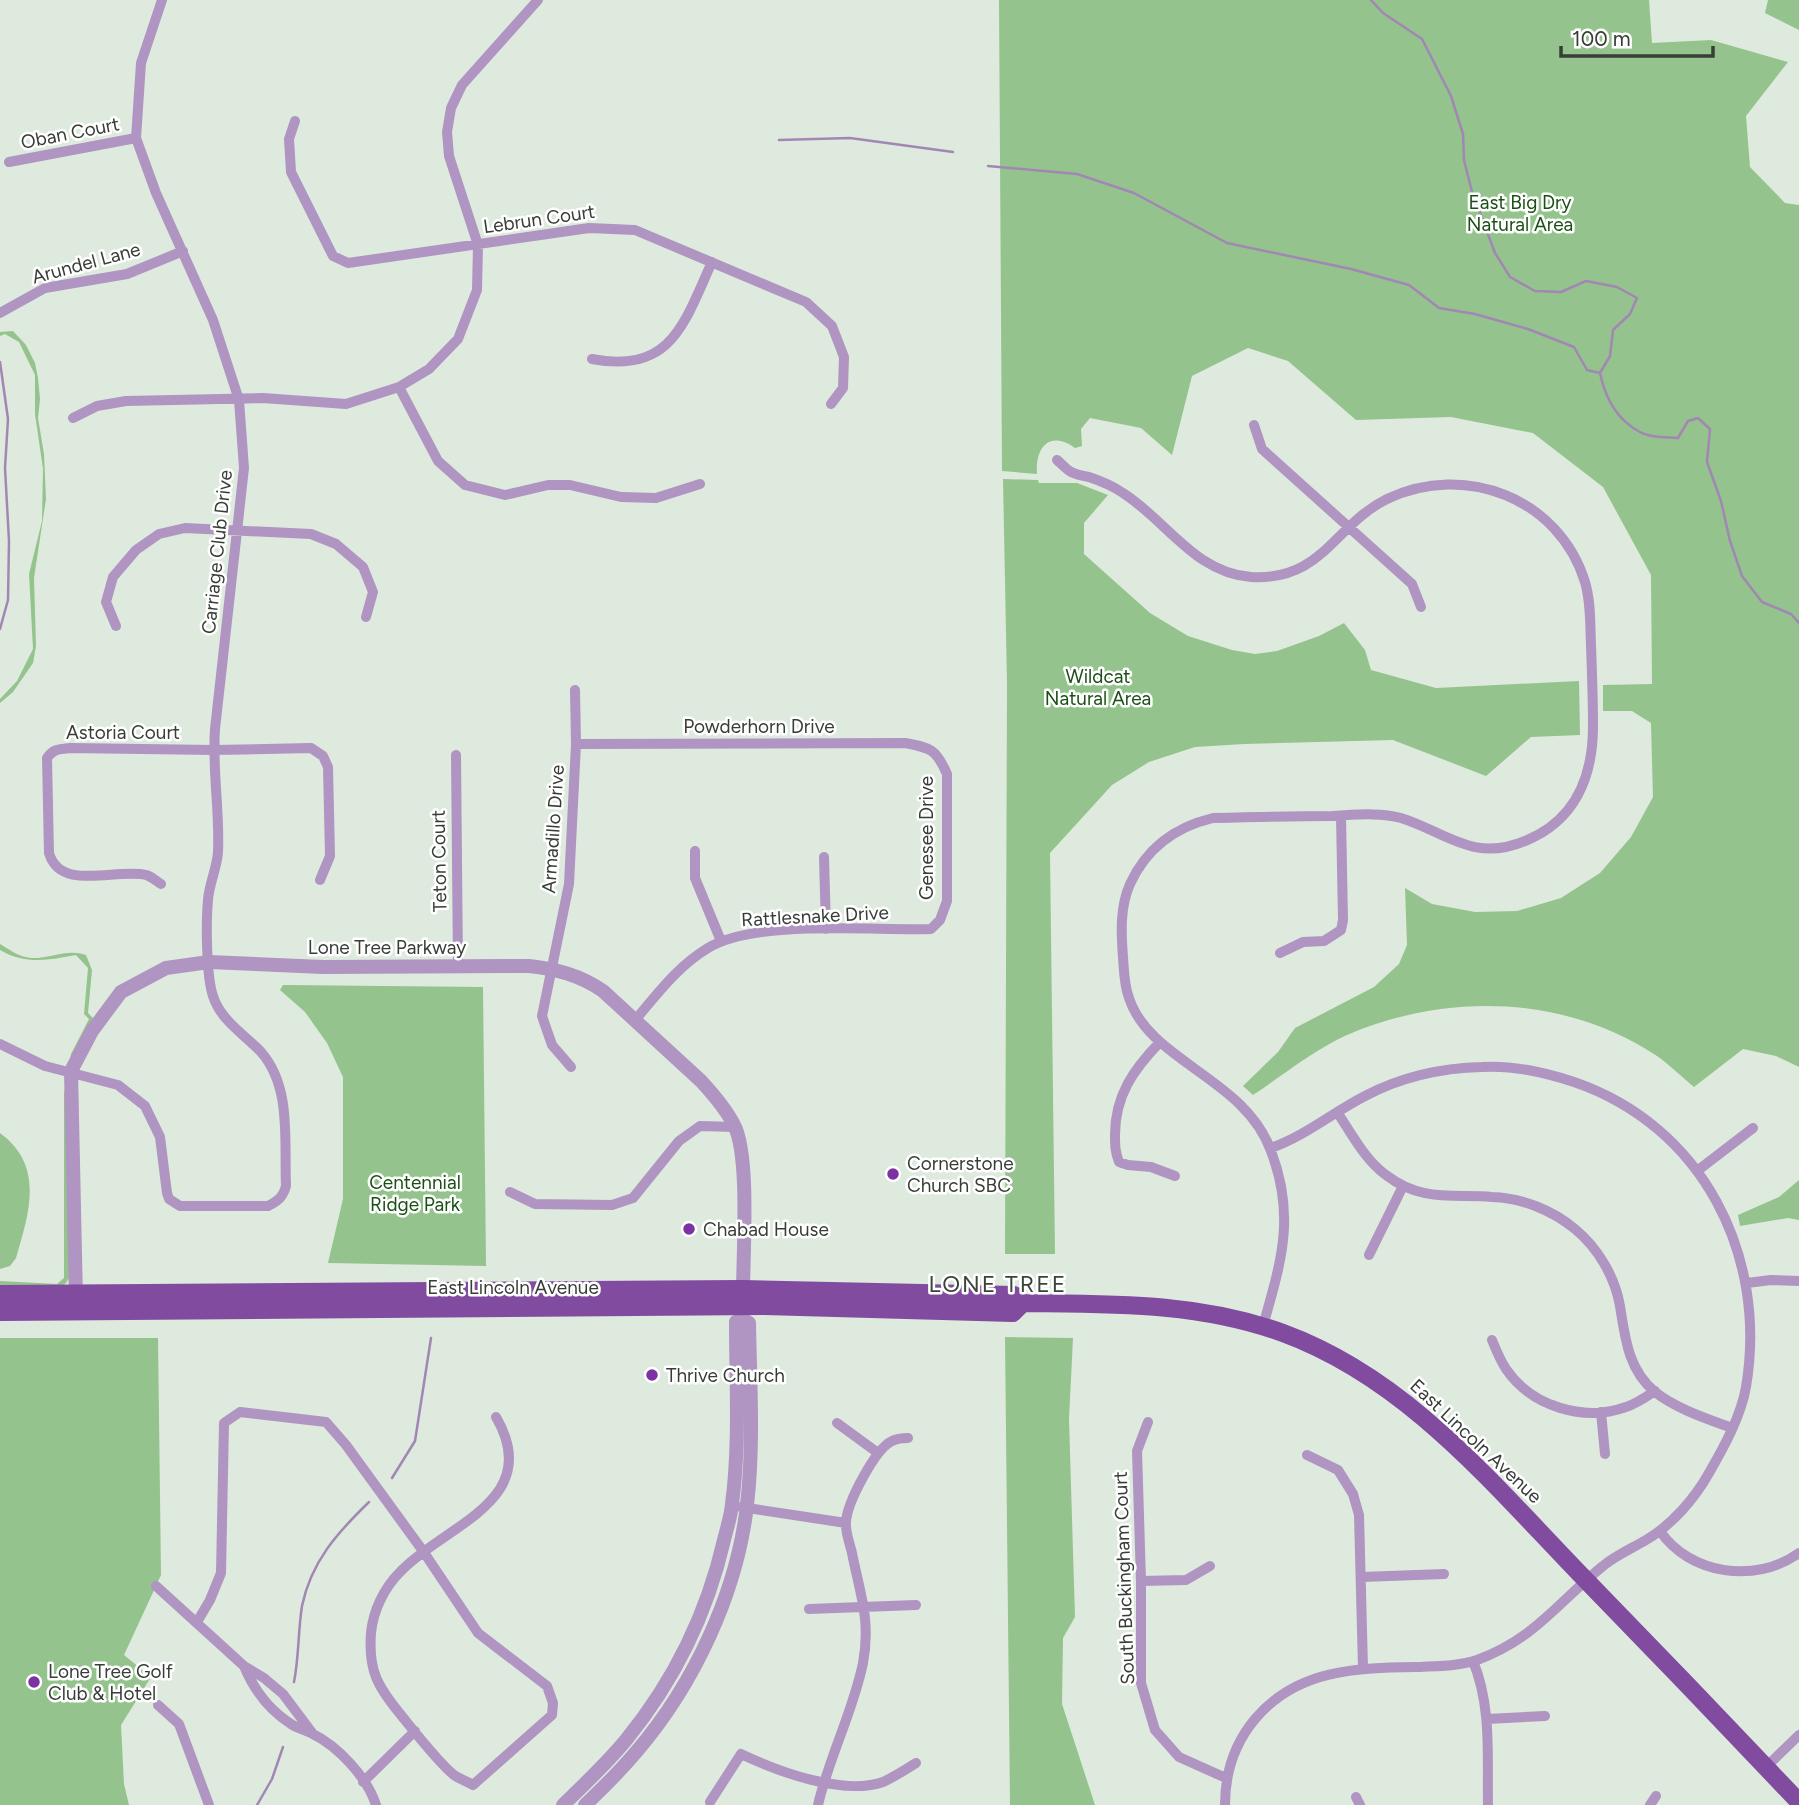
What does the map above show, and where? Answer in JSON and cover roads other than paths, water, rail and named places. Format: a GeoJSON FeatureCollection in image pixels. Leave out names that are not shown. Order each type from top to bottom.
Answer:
{"type":"FeatureCollection","features":[{"type":"Feature","properties":{"kind":"main road","name":"East Lincoln Avenue"},"geometry":{"type":"LineString","coordinates":[[0,1294],[76,1301],[742,1305],[1013,1313],[1023,1303],[1159,1306],[1209,1312],[1263,1326],[1334,1355],[1393,1392],[1432,1424],[1470,1460],[1799,1802]]}},
{"type":"Feature","properties":{"kind":"main road","name":"East Lincoln Avenue"},"geometry":{"type":"LineString","coordinates":[[0,1312],[76,1301]]}},
{"type":"Feature","properties":{"kind":"street","name":"Carriage Club Drive"},"geometry":{"type":"LineString","coordinates":[[71,1071],[118,1085],[145,1106],[160,1137],[167,1193],[174,1203],[180,1206],[268,1206],[280,1199],[286,1186],[283,1107],[277,1076],[261,1053],[227,1022],[213,996],[209,962],[208,899],[218,853],[214,750],[244,468],[239,400],[213,320],[156,193],[136,138],[141,63],[162,0]]}},
{"type":"Feature","properties":{"kind":"street"},"geometry":{"type":"LineString","coordinates":[[74,418],[97,405],[126,401],[263,398],[346,404],[400,387],[429,369],[458,339],[477,290],[478,245],[449,156],[447,132],[451,108],[462,85],[538,0]]}},
{"type":"Feature","properties":{"kind":"street","name":"Lebrun Court"},"geometry":{"type":"LineString","coordinates":[[295,121],[289,139],[291,172],[333,256],[348,263],[589,228],[635,230],[806,302],[832,326],[844,357],[843,388],[831,404]]}},
{"type":"Feature","properties":{"kind":"street","name":"Oban Court"},"geometry":{"type":"LineString","coordinates":[[9,162],[136,138]]}},
{"type":"Feature","properties":{"kind":"street","name":"Arundel Lane"},"geometry":{"type":"LineString","coordinates":[[0,313],[45,288],[127,274],[183,251]]}},
{"type":"Feature","properties":{"kind":"street"},"geometry":{"type":"LineString","coordinates":[[592,359],[617,364],[635,361],[664,348],[684,324],[712,262]]}},
{"type":"Feature","properties":{"kind":"street"},"geometry":{"type":"LineString","coordinates":[[400,387],[438,461],[465,485],[505,495],[548,485],[570,485],[621,497],[656,498],[700,484]]}},
{"type":"Feature","properties":{"kind":"street"},"geometry":{"type":"LineString","coordinates":[[1254,425],[1262,449],[1412,584],[1421,607]]}},
{"type":"Feature","properties":{"kind":"street"},"geometry":{"type":"LineString","coordinates":[[1057,460],[1073,473],[1108,484],[1125,494],[1201,560],[1218,570],[1236,575],[1272,576],[1308,565],[1323,555],[1371,508],[1388,499],[1429,486],[1453,483],[1475,485],[1501,493],[1540,515],[1567,546],[1585,583],[1590,619],[1593,737],[1591,761],[1586,781],[1578,796],[1556,822],[1540,834],[1505,847],[1486,848],[1466,846],[1396,817],[1213,818],[1192,823],[1158,843],[1143,859],[1126,893],[1122,912],[1124,981],[1137,1016],[1160,1042],[1226,1090],[1242,1105],[1270,1148],[1283,1197],[1284,1238],[1282,1261],[1263,1326]]}},
{"type":"Feature","properties":{"kind":"street"},"geometry":{"type":"LineString","coordinates":[[116,626],[106,602],[113,577],[135,550],[159,534],[185,528],[311,534],[336,544],[363,567],[368,579],[373,592],[366,617]]}},
{"type":"Feature","properties":{"kind":"street","name":"Armadillo Drive"},"geometry":{"type":"LineString","coordinates":[[571,1067],[552,1045],[542,1016],[554,969],[569,884],[576,744],[575,690]]}},
{"type":"Feature","properties":{"kind":"street","name":"Powderhorn Drive"},"geometry":{"type":"LineString","coordinates":[[576,744],[905,743],[926,747],[939,756]]}},
{"type":"Feature","properties":{"kind":"street","name":"Astoria Court"},"geometry":{"type":"LineString","coordinates":[[160,884],[147,875],[66,874],[54,865],[49,853],[47,758],[57,749],[69,748],[214,750]]}},
{"type":"Feature","properties":{"kind":"street"},"geometry":{"type":"LineString","coordinates":[[214,750],[311,748],[323,756],[328,767],[330,856],[320,880]]}},
{"type":"Feature","properties":{"kind":"street","name":"Teton Court"},"geometry":{"type":"LineString","coordinates":[[456,755],[458,967]]}},
{"type":"Feature","properties":{"kind":"street","name":"Genesee Drive"},"geometry":{"type":"LineString","coordinates":[[939,756],[947,774],[947,901],[940,920]]}},
{"type":"Feature","properties":{"kind":"street"},"geometry":{"type":"LineString","coordinates":[[1280,953],[1303,942],[1324,941],[1341,930],[1341,816]]}},
{"type":"Feature","properties":{"kind":"street"},"geometry":{"type":"LineString","coordinates":[[695,851],[695,878],[721,941]]}},
{"type":"Feature","properties":{"kind":"street"},"geometry":{"type":"LineString","coordinates":[[824,857],[826,929]]}},
{"type":"Feature","properties":{"kind":"street","name":"Rattlesnake Drive"},"geometry":{"type":"LineString","coordinates":[[636,1019],[679,969],[721,941],[757,932],[931,929],[940,920]]}},
{"type":"Feature","properties":{"kind":"street","name":"Lone Tree Parkway"},"geometry":{"type":"LineString","coordinates":[[76,1301],[71,1071],[92,1031],[121,992],[166,968],[209,962],[323,967],[529,966],[554,969],[591,982],[636,1019],[712,1092],[735,1127],[743,1180],[742,1305],[736,1322],[735,1471],[739,1507],[731,1577],[716,1619],[675,1700],[637,1751],[585,1805]]}},
{"type":"Feature","properties":{"kind":"street"},"geometry":{"type":"LineString","coordinates":[[1160,1042],[1142,1060],[1124,1087],[1115,1119],[1115,1152],[1119,1162],[1151,1167],[1175,1176]]}},
{"type":"Feature","properties":{"kind":"street"},"geometry":{"type":"LineString","coordinates":[[0,1044],[46,1066],[71,1071]]}},
{"type":"Feature","properties":{"kind":"street"},"geometry":{"type":"LineString","coordinates":[[1225,1805],[1227,1778],[1235,1751],[1247,1729],[1275,1698],[1294,1686],[1317,1676],[1363,1668],[1447,1666],[1473,1661],[1524,1637],[1541,1625],[1586,1580],[1622,1552],[1660,1531],[1699,1489],[1731,1428],[1745,1391],[1750,1352],[1751,1326],[1747,1283],[1740,1254],[1716,1199],[1674,1144],[1648,1120],[1619,1102],[1576,1083],[1520,1068],[1485,1066],[1422,1074],[1364,1096],[1304,1134],[1270,1148]]}},
{"type":"Feature","properties":{"kind":"street"},"geometry":{"type":"LineString","coordinates":[[1337,1112],[1385,1175],[1420,1194],[1443,1198],[1492,1197],[1516,1200],[1538,1207],[1573,1228],[1598,1254],[1608,1272],[1620,1305],[1625,1343],[1641,1377],[1655,1391],[1684,1410],[1731,1428]]}},
{"type":"Feature","properties":{"kind":"street"},"geometry":{"type":"LineString","coordinates":[[510,1192],[535,1205],[612,1205],[633,1198],[679,1141],[700,1126],[735,1127]]}},
{"type":"Feature","properties":{"kind":"street"},"geometry":{"type":"LineString","coordinates":[[1697,1171],[1753,1128]]}},
{"type":"Feature","properties":{"kind":"street"},"geometry":{"type":"LineString","coordinates":[[1369,1255],[1404,1186]]}},
{"type":"Feature","properties":{"kind":"street"},"geometry":{"type":"LineString","coordinates":[[1747,1283],[1799,1281]]}},
{"type":"Feature","properties":{"kind":"street"},"geometry":{"type":"LineString","coordinates":[[1492,1340],[1508,1372],[1532,1395],[1565,1410],[1601,1412],[1629,1406],[1655,1391]]}},
{"type":"Feature","properties":{"kind":"street"},"geometry":{"type":"LineString","coordinates":[[197,1622],[221,1573],[224,1423],[240,1412],[326,1422],[424,1551],[478,1633],[547,1686],[553,1703],[552,1715],[473,1785],[453,1774],[382,1692],[369,1657],[373,1619],[388,1587],[400,1571],[424,1551],[482,1511],[507,1477],[510,1464],[505,1431],[496,1416]]}},
{"type":"Feature","properties":{"kind":"street"},"geometry":{"type":"LineString","coordinates":[[1601,1412],[1605,1454]]}},
{"type":"Feature","properties":{"kind":"street","name":"South Buckingham Court"},"geometry":{"type":"LineString","coordinates":[[1148,1422],[1137,1451],[1141,1683],[1155,1730],[1179,1757],[1227,1778]]}},
{"type":"Feature","properties":{"kind":"street"},"geometry":{"type":"LineString","coordinates":[[837,1423],[878,1453]]}},
{"type":"Feature","properties":{"kind":"street"},"geometry":{"type":"LineString","coordinates":[[818,1805],[823,1782],[863,1665],[867,1638],[865,1606],[846,1522],[853,1498],[878,1453],[893,1440],[908,1438]]}},
{"type":"Feature","properties":{"kind":"street"},"geometry":{"type":"LineString","coordinates":[[1307,1455],[1338,1470],[1353,1494],[1359,1515],[1363,1668]]}},
{"type":"Feature","properties":{"kind":"street"},"geometry":{"type":"LineString","coordinates":[[739,1507],[846,1522]]}},
{"type":"Feature","properties":{"kind":"street","name":"Lone Tree Parkway"},"geometry":{"type":"LineString","coordinates":[[563,1805],[625,1741],[677,1666],[703,1614],[739,1507]]}},
{"type":"Feature","properties":{"kind":"street"},"geometry":{"type":"LineString","coordinates":[[1660,1531],[1676,1551],[1714,1569],[1743,1572],[1759,1570],[1785,1562],[1799,1553]]}},
{"type":"Feature","properties":{"kind":"street"},"geometry":{"type":"LineString","coordinates":[[1141,1581],[1186,1580],[1210,1566]]}},
{"type":"Feature","properties":{"kind":"street"},"geometry":{"type":"LineString","coordinates":[[1362,1577],[1444,1574]]}},
{"type":"Feature","properties":{"kind":"street"},"geometry":{"type":"LineString","coordinates":[[156,1587],[244,1665],[283,1694],[313,1734]]}},
{"type":"Feature","properties":{"kind":"street"},"geometry":{"type":"LineString","coordinates":[[809,1609],[916,1605]]}},
{"type":"Feature","properties":{"kind":"street"},"geometry":{"type":"LineString","coordinates":[[1473,1661],[1483,1690],[1487,1719],[1488,1805]]}},
{"type":"Feature","properties":{"kind":"street"},"geometry":{"type":"LineString","coordinates":[[244,1665],[252,1684],[275,1712],[293,1726],[313,1734],[341,1754],[379,1804]]}},
{"type":"Feature","properties":{"kind":"street"},"geometry":{"type":"LineString","coordinates":[[158,1705],[180,1724],[209,1805]]}},
{"type":"Feature","properties":{"kind":"street"},"geometry":{"type":"LineString","coordinates":[[1487,1719],[1545,1716]]}},
{"type":"Feature","properties":{"kind":"street"},"geometry":{"type":"LineString","coordinates":[[363,1782],[415,1731]]}},
{"type":"Feature","properties":{"kind":"street"},"geometry":{"type":"LineString","coordinates":[[1766,1767],[1799,1735]]}},
{"type":"Feature","properties":{"kind":"street"},"geometry":{"type":"LineString","coordinates":[[710,1801],[741,1754],[769,1767],[823,1782],[864,1786],[881,1782],[916,1763]]}},
{"type":"Feature","properties":{"kind":"waterway"},"geometry":{"type":"LineString","coordinates":[[1371,0],[1383,13],[1422,39],[1451,96],[1463,134],[1464,160],[1472,192],[1495,253],[1510,277],[1535,291],[1561,292],[1586,281],[1617,287],[1637,298],[1630,314],[1613,330],[1610,356],[1600,373],[1605,391],[1625,421],[1648,435],[1678,438],[1688,421],[1698,418],[1710,429],[1707,462],[1742,576],[1762,602],[1791,614],[1799,623]]}},
{"type":"Feature","properties":{"kind":"waterway"},"geometry":{"type":"LineString","coordinates":[[779,140],[850,138],[953,152]]}},
{"type":"Feature","properties":{"kind":"waterway"},"geometry":{"type":"LineString","coordinates":[[988,166],[1077,174],[1134,193],[1227,243],[1351,269],[1409,285],[1439,308],[1475,314],[1528,329],[1574,347],[1587,370],[1600,373]]}},
{"type":"Feature","properties":{"kind":"waterway"},"geometry":{"type":"LineString","coordinates":[[0,362],[8,419],[5,468],[9,541],[8,600],[0,629]]}},
{"type":"Feature","properties":{"kind":"waterway"},"geometry":{"type":"LineString","coordinates":[[392,1478],[415,1441],[431,1338]]}},
{"type":"Feature","properties":{"kind":"waterway"},"geometry":{"type":"LineString","coordinates":[[294,1682],[306,1590],[327,1549],[369,1502]]}},
{"type":"Feature","properties":{"kind":"waterway"},"geometry":{"type":"LineString","coordinates":[[257,1805],[272,1779],[283,1747]]}},
{"type":"Feature","properties":{"kind":"place","name":"Cornerstone Church SBC"},"geometry":{"type":"Point","coordinates":[893,1174]}},
{"type":"Feature","properties":{"kind":"place","name":"Chabad House"},"geometry":{"type":"Point","coordinates":[689,1229]}},
{"type":"Feature","properties":{"kind":"place","name":"Thrive Church"},"geometry":{"type":"Point","coordinates":[652,1375]}},
{"type":"Feature","properties":{"kind":"place","name":"Lone Tree Golf Club & Hotel"},"geometry":{"type":"Point","coordinates":[34,1682]}},
{"type":"Feature","properties":{"kind":"district","name":"LONE TREE"},"geometry":{"type":"Point","coordinates":[998,1284]}},
{"type":"Feature","properties":{"kind":"park label","name":"East Big Dry Natural Area"},"geometry":{"type":"Point","coordinates":[1520,213]}},
{"type":"Feature","properties":{"kind":"park label","name":"Wildcat Natural Area"},"geometry":{"type":"Point","coordinates":[1098,687]}},
{"type":"Feature","properties":{"kind":"park label","name":"Centennial Ridge Park"},"geometry":{"type":"Point","coordinates":[415,1193]}}]}
